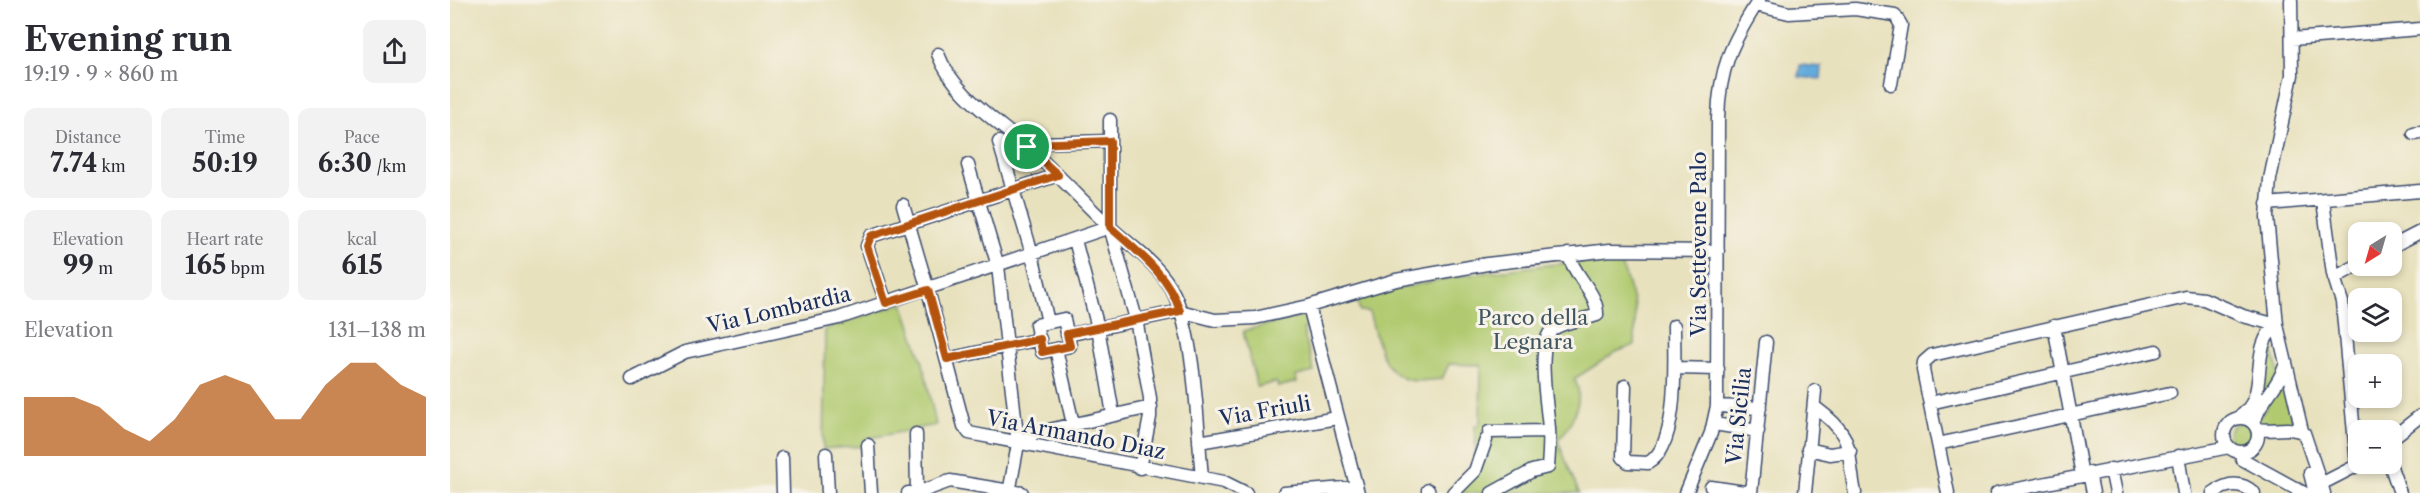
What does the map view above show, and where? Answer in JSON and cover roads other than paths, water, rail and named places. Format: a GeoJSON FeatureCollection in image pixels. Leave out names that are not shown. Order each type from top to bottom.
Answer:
{"type":"FeatureCollection","features":[{"type":"Feature","properties":{"kind":"street"},"geometry":{"type":"LineString","coordinates":[[2291,0],[2291,81],[2270,179],[2267,204],[2277,325],[2302,432],[2306,437],[2320,490]]}},
{"type":"Feature","properties":{"kind":"street"},"geometry":{"type":"LineString","coordinates":[[1758,2],[1784,12],[1863,10],[1895,15],[1900,22],[1900,28],[1891,84]]}},
{"type":"Feature","properties":{"kind":"street","name":"Via Settevene Palo"},"geometry":{"type":"LineString","coordinates":[[1686,493],[1714,424],[1717,406],[1718,109],[1721,79],[1730,48],[1758,2]]}},
{"type":"Feature","properties":{"kind":"street"},"geometry":{"type":"LineString","coordinates":[[2292,39],[2420,28]]}},
{"type":"Feature","properties":{"kind":"street"},"geometry":{"type":"LineString","coordinates":[[938,54],[957,85],[1058,175],[1162,276],[1172,291],[1180,311],[1193,380],[1202,478]]}},
{"type":"Feature","properties":{"kind":"street"},"geometry":{"type":"LineString","coordinates":[[1110,120],[1110,227],[1136,319],[1151,407],[1140,468]]}},
{"type":"Feature","properties":{"kind":"street"},"geometry":{"type":"LineString","coordinates":[[1027,147],[1038,143],[1110,141]]}},
{"type":"Feature","properties":{"kind":"street"},"geometry":{"type":"LineString","coordinates":[[999,142],[1032,254],[1048,322]]}},
{"type":"Feature","properties":{"kind":"street"},"geometry":{"type":"LineString","coordinates":[[908,493],[917,493],[950,481],[1013,492],[1018,444],[998,266],[968,165]]}},
{"type":"Feature","properties":{"kind":"street"},"geometry":{"type":"LineString","coordinates":[[886,303],[867,246],[868,239],[873,235],[1058,175]]}},
{"type":"Feature","properties":{"kind":"street"},"geometry":{"type":"LineString","coordinates":[[2267,204],[2420,191]]}},
{"type":"Feature","properties":{"kind":"street"},"geometry":{"type":"LineString","coordinates":[[2323,201],[2334,278],[2342,302],[2354,420]]}},
{"type":"Feature","properties":{"kind":"street","name":"Via Armando Diaz"},"geometry":{"type":"LineString","coordinates":[[903,206],[966,429],[974,435],[1227,483],[1246,493]]}},
{"type":"Feature","properties":{"kind":"street","name":"Via Lombardia"},"geometry":{"type":"LineString","coordinates":[[632,379],[663,361],[692,350],[814,325],[928,290],[1110,227]]}},
{"type":"Feature","properties":{"kind":"street"},"geometry":{"type":"LineString","coordinates":[[2402,241],[2420,232]]}},
{"type":"Feature","properties":{"kind":"street"},"geometry":{"type":"LineString","coordinates":[[1075,240],[1098,328],[1113,414]]}},
{"type":"Feature","properties":{"kind":"street"},"geometry":{"type":"LineString","coordinates":[[1067,334],[1180,311],[1208,319],[1254,318],[1309,306],[1410,276],[1568,254],[1633,249],[1718,251]]}},
{"type":"Feature","properties":{"kind":"street"},"geometry":{"type":"LineString","coordinates":[[1492,493],[1532,471],[1548,467],[1550,431],[1544,346],[1549,333],[1555,328],[1597,315],[1598,303],[1571,266],[1568,254]]}},
{"type":"Feature","properties":{"kind":"street"},"geometry":{"type":"LineString","coordinates":[[2334,278],[2348,270]]}},
{"type":"Feature","properties":{"kind":"street"},"geometry":{"type":"LineString","coordinates":[[1948,493],[1923,368],[1926,360],[1932,355],[2186,297],[2204,299],[2247,317],[2277,325]]}},
{"type":"Feature","properties":{"kind":"street"},"geometry":{"type":"LineString","coordinates":[[1284,493],[1357,490],[1309,306]]}},
{"type":"Feature","properties":{"kind":"street"},"geometry":{"type":"LineString","coordinates":[[1064,319],[1067,334],[1070,346],[1042,352],[1036,325],[1064,319]]}},
{"type":"Feature","properties":{"kind":"street"},"geometry":{"type":"LineString","coordinates":[[2196,453],[2224,431],[2229,423],[2248,411],[2256,400],[2262,347],[2267,334],[2277,325]]}},
{"type":"Feature","properties":{"kind":"street"},"geometry":{"type":"LineString","coordinates":[[1625,386],[1623,457],[1628,462],[1648,463],[1656,456],[1672,417],[1675,368],[1674,326]]}},
{"type":"Feature","properties":{"kind":"street"},"geometry":{"type":"LineString","coordinates":[[2054,326],[2071,415],[2085,474],[2093,493]]}},
{"type":"Feature","properties":{"kind":"street"},"geometry":{"type":"LineString","coordinates":[[947,359],[1040,339]]}},
{"type":"Feature","properties":{"kind":"street","name":"Via Sicilia"},"geometry":{"type":"LineString","coordinates":[[1751,493],[1766,342]]}},
{"type":"Feature","properties":{"kind":"street"},"geometry":{"type":"LineString","coordinates":[[1056,349],[1073,424]]}},
{"type":"Feature","properties":{"kind":"street"},"geometry":{"type":"LineString","coordinates":[[1930,403],[2156,351]]}},
{"type":"Feature","properties":{"kind":"street"},"geometry":{"type":"LineString","coordinates":[[1997,493],[2049,488],[2085,474],[2229,447],[2243,452],[2250,449],[2260,407],[2279,383],[2285,366]]}},
{"type":"Feature","properties":{"kind":"street"},"geometry":{"type":"LineString","coordinates":[[1675,368],[1718,369]]}},
{"type":"Feature","properties":{"kind":"street"},"geometry":{"type":"LineString","coordinates":[[1805,493],[1808,449],[1816,408],[1815,391]]}},
{"type":"Feature","properties":{"kind":"street"},"geometry":{"type":"LineString","coordinates":[[1938,444],[2170,393]]}},
{"type":"Feature","properties":{"kind":"street"},"geometry":{"type":"LineString","coordinates":[[1717,406],[1760,408]]}},
{"type":"Feature","properties":{"kind":"street"},"geometry":{"type":"LineString","coordinates":[[1018,444],[1032,434],[1151,407]]}},
{"type":"Feature","properties":{"kind":"street"},"geometry":{"type":"LineString","coordinates":[[1816,408],[1839,427],[1850,451],[1855,493]]}},
{"type":"Feature","properties":{"kind":"street"},"geometry":{"type":"LineString","coordinates":[[2402,430],[2420,416]]}},
{"type":"Feature","properties":{"kind":"street","name":"Via Friuli"},"geometry":{"type":"LineString","coordinates":[[1198,442],[1337,418]]}},
{"type":"Feature","properties":{"kind":"street"},"geometry":{"type":"LineString","coordinates":[[2238,418],[2247,419],[2256,431],[2299,440],[2320,490]]}},
{"type":"Feature","properties":{"kind":"street"},"geometry":{"type":"LineString","coordinates":[[1714,424],[1758,431]]}},
{"type":"Feature","properties":{"kind":"street"},"geometry":{"type":"LineString","coordinates":[[1453,493],[1475,471],[1487,436],[1550,431]]}},
{"type":"Feature","properties":{"kind":"street"},"geometry":{"type":"LineString","coordinates":[[2224,431],[2229,447]]}},
{"type":"Feature","properties":{"kind":"street"},"geometry":{"type":"LineString","coordinates":[[2256,431],[2302,432]]}},
{"type":"Feature","properties":{"kind":"street"},"geometry":{"type":"LineString","coordinates":[[916,434],[917,493]]}},
{"type":"Feature","properties":{"kind":"street"},"geometry":{"type":"LineString","coordinates":[[868,445],[870,493]]}},
{"type":"Feature","properties":{"kind":"street"},"geometry":{"type":"LineString","coordinates":[[1808,449],[1830,454],[1850,451]]}},
{"type":"Feature","properties":{"kind":"street"},"geometry":{"type":"LineString","coordinates":[[826,454],[828,493]]}},
{"type":"Feature","properties":{"kind":"street"},"geometry":{"type":"LineString","coordinates":[[2178,456],[2184,493]]}},
{"type":"Feature","properties":{"kind":"street"},"geometry":{"type":"LineString","coordinates":[[782,458],[783,493]]}},
{"type":"Feature","properties":{"kind":"street"},"geometry":{"type":"LineString","coordinates":[[2242,459],[2304,493]]}},
{"type":"Feature","properties":{"kind":"street"},"geometry":{"type":"LineString","coordinates":[[2111,469],[2116,493]]}},
{"type":"Feature","properties":{"kind":"street"},"geometry":{"type":"LineString","coordinates":[[2320,490],[2348,472]]}},
{"type":"Feature","properties":{"kind":"street"},"geometry":{"type":"LineString","coordinates":[[2393,474],[2400,493]]}},
{"type":"Feature","properties":{"kind":"street"},"geometry":{"type":"LineString","coordinates":[[2212,493],[2235,484],[2245,486],[2254,493]]}},
{"type":"Feature","properties":{"kind":"street"},"geometry":{"type":"LineString","coordinates":[[1711,487],[1751,493]]}},
{"type":"Feature","properties":{"kind":"water"},"geometry":{"type":"Polygon","coordinates":[[[1800,65],[1822,67],[1821,79],[1799,77],[1800,65]]]}},
{"type":"Feature","properties":{"kind":"park label","name":"Parco della Legnara"},"geometry":{"type":"Point","coordinates":[1533,330]}}]}
